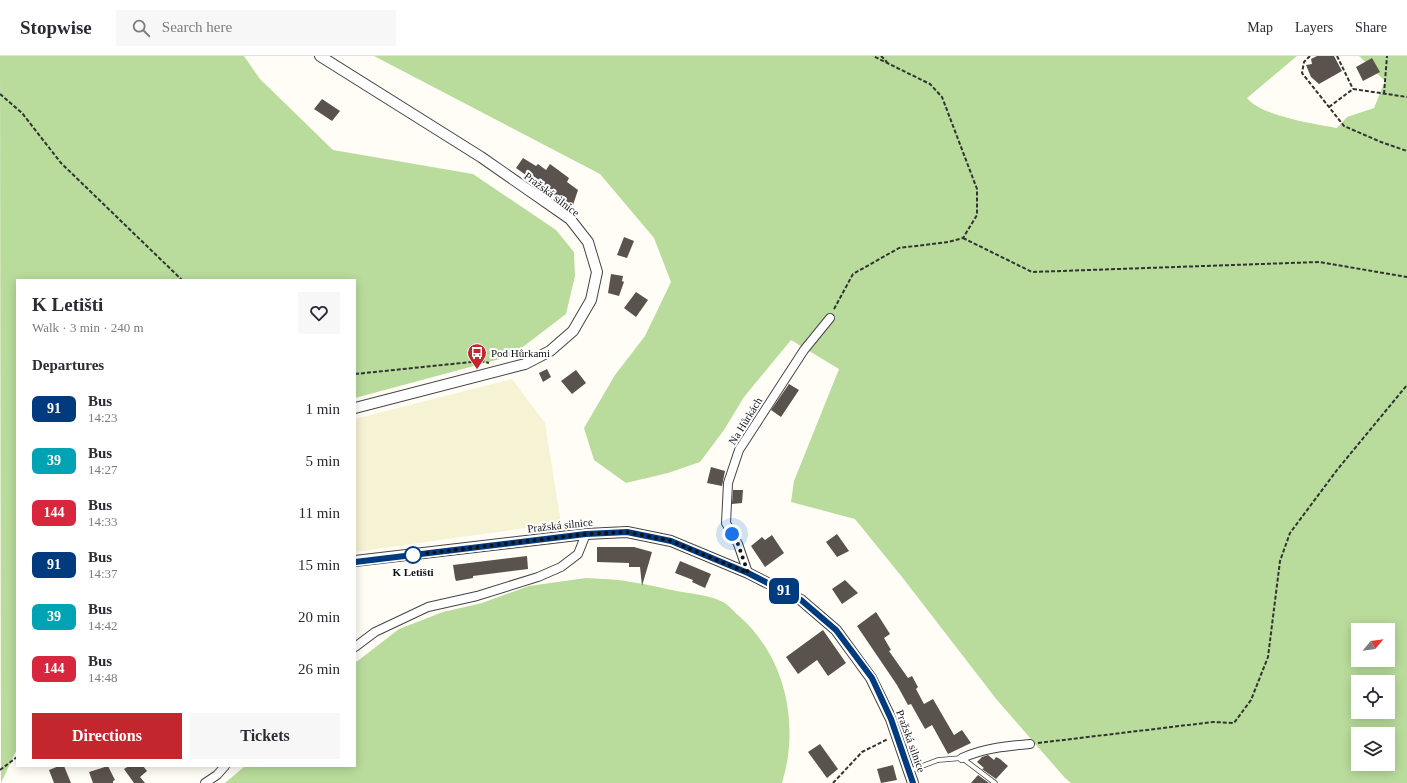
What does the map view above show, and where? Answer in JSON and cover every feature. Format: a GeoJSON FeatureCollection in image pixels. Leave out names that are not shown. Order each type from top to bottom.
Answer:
{"type":"FeatureCollection","features":[{"type":"Feature","properties":{"kind":"street","name":"Pražská silnice"},"geometry":{"type":"LineString","coordinates":[[320,56],[481,157],[570,219],[588,242],[597,272],[591,300],[573,331],[550,351],[525,364],[356,408]]}},
{"type":"Feature","properties":{"kind":"street","name":"Na Hůrkách"},"geometry":{"type":"LineString","coordinates":[[748,573],[738,544],[726,523],[728,483],[739,450],[804,350],[830,318]]}},
{"type":"Feature","properties":{"kind":"street","name":"Pražská silnice"},"geometry":{"type":"LineString","coordinates":[[356,562],[586,534],[627,532],[671,541],[748,573],[801,600],[836,630],[872,678],[896,734],[913,783]]}},
{"type":"Feature","properties":{"kind":"street"},"geometry":{"type":"LineString","coordinates":[[356,645],[375,632],[428,607],[477,596],[538,577],[561,567],[578,554],[586,534]]}},
{"type":"Feature","properties":{"kind":"street"},"geometry":{"type":"LineString","coordinates":[[962,758],[973,753],[1030,744]]}},
{"type":"Feature","properties":{"kind":"street"},"geometry":{"type":"LineString","coordinates":[[205,783],[217,775],[224,767]]}},
{"type":"Feature","properties":{"kind":"lane"},"geometry":{"type":"LineString","coordinates":[[909,772],[938,760],[962,758],[995,783]]}},
{"type":"Feature","properties":{"kind":"path"},"geometry":{"type":"LineString","coordinates":[[873,56],[930,84],[942,96],[977,189],[977,215],[963,238]]}},
{"type":"Feature","properties":{"kind":"path"},"geometry":{"type":"LineString","coordinates":[[881,56],[888,64]]}},
{"type":"Feature","properties":{"kind":"path"},"geometry":{"type":"LineString","coordinates":[[1310,56],[1304,62],[1302,73],[1344,126],[1381,142],[1407,151]]}},
{"type":"Feature","properties":{"kind":"path"},"geometry":{"type":"LineString","coordinates":[[1337,56],[1353,89]]}},
{"type":"Feature","properties":{"kind":"path"},"geometry":{"type":"LineString","coordinates":[[1384,94],[1386,56]]}},
{"type":"Feature","properties":{"kind":"path"},"geometry":{"type":"LineString","coordinates":[[1329,107],[1353,89],[1407,97]]}},
{"type":"Feature","properties":{"kind":"path"},"geometry":{"type":"LineString","coordinates":[[0,94],[22,113],[61,163],[181,279]]}},
{"type":"Feature","properties":{"kind":"path"},"geometry":{"type":"LineString","coordinates":[[830,318],[853,274],[899,248],[948,242],[963,238],[1032,272],[1319,262],[1407,277]]}},
{"type":"Feature","properties":{"kind":"path"},"geometry":{"type":"LineString","coordinates":[[356,374],[481,361],[510,368]]}},
{"type":"Feature","properties":{"kind":"path"},"geometry":{"type":"LineString","coordinates":[[1030,744],[1213,722],[1234,723],[1251,700],[1268,658],[1280,561],[1290,533],[1337,470],[1407,385]]}},
{"type":"Feature","properties":{"kind":"path"},"geometry":{"type":"LineString","coordinates":[[833,783],[862,752],[896,734]]}},
{"type":"Feature","properties":{"kind":"path"},"geometry":{"type":"LineString","coordinates":[[0,770],[16,758]]}},
{"type":"Feature","properties":{"kind":"shaded area"},"geometry":{"type":"Polygon","coordinates":[[[512,379],[545,423],[561,523],[356,552],[356,419],[512,379]]]}},
{"type":"Feature","properties":{"kind":"green space"},"geometry":{"type":"Polygon","coordinates":[[[0,56],[244,56],[260,79],[333,150],[473,174],[556,230],[574,252],[575,276],[566,314],[511,356],[356,398],[356,279],[16,279],[16,751],[1,783],[0,56]]]}},
{"type":"Feature","properties":{"kind":"green space"},"geometry":{"type":"Polygon","coordinates":[[[374,56],[1297,56],[1247,98],[1264,110],[1276,114],[1337,128],[1347,117],[1374,108],[1385,81],[1359,56],[1407,56],[1407,783],[1071,783],[997,700],[855,519],[791,502],[794,481],[839,369],[791,340],[744,397],[724,430],[700,462],[668,473],[626,483],[594,460],[584,428],[615,375],[645,336],[671,282],[654,238],[600,174],[374,56]]]}},
{"type":"Feature","properties":{"kind":"green space"},"geometry":{"type":"Polygon","coordinates":[[[586,578],[626,581],[714,598],[727,605],[755,633],[768,651],[778,672],[785,693],[789,715],[789,738],[787,761],[782,783],[225,783],[244,767],[356,767],[356,662],[399,629],[443,612],[482,603],[529,586],[586,578]]]}},
{"type":"Feature","properties":{"kind":"building"},"geometry":{"type":"Polygon","coordinates":[[[1317,56],[1334,56],[1342,71],[1319,84],[1311,77],[1306,65],[1312,64],[1311,59],[1317,56]]]}},
{"type":"Feature","properties":{"kind":"building"},"geometry":{"type":"Polygon","coordinates":[[[1372,58],[1380,72],[1363,81],[1356,67],[1372,58]]]}},
{"type":"Feature","properties":{"kind":"building"},"geometry":{"type":"Polygon","coordinates":[[[322,99],[340,111],[332,121],[314,109],[322,99]]]}},
{"type":"Feature","properties":{"kind":"building"},"geometry":{"type":"Polygon","coordinates":[[[523,158],[536,166],[538,164],[546,170],[550,164],[569,178],[567,182],[578,190],[572,208],[516,168],[523,158]]]}},
{"type":"Feature","properties":{"kind":"building"},"geometry":{"type":"Polygon","coordinates":[[[624,237],[634,241],[627,258],[617,255],[624,237]]]}},
{"type":"Feature","properties":{"kind":"building"},"geometry":{"type":"Polygon","coordinates":[[[611,274],[623,276],[622,281],[624,282],[619,296],[608,293],[611,274]]]}},
{"type":"Feature","properties":{"kind":"building"},"geometry":{"type":"Polygon","coordinates":[[[636,292],[648,300],[636,317],[624,308],[636,292]]]}},
{"type":"Feature","properties":{"kind":"building"},"geometry":{"type":"Polygon","coordinates":[[[547,369],[551,377],[543,382],[539,373],[547,369]]]}},
{"type":"Feature","properties":{"kind":"building"},"geometry":{"type":"Polygon","coordinates":[[[576,370],[586,383],[572,394],[561,381],[576,370]]]}},
{"type":"Feature","properties":{"kind":"building"},"geometry":{"type":"Polygon","coordinates":[[[789,384],[799,390],[781,417],[771,410],[789,384]]]}},
{"type":"Feature","properties":{"kind":"building"},"geometry":{"type":"Polygon","coordinates":[[[711,467],[725,471],[722,486],[707,483],[711,467]]]}},
{"type":"Feature","properties":{"kind":"building"},"geometry":{"type":"Polygon","coordinates":[[[733,490],[743,490],[742,503],[732,504],[733,490]]]}},
{"type":"Feature","properties":{"kind":"building"},"geometry":{"type":"Polygon","coordinates":[[[837,534],[849,551],[837,557],[826,542],[837,534]]]}},
{"type":"Feature","properties":{"kind":"building"},"geometry":{"type":"Polygon","coordinates":[[[772,535],[784,553],[765,567],[751,546],[762,537],[765,540],[772,535]]]}},
{"type":"Feature","properties":{"kind":"building"},"geometry":{"type":"Polygon","coordinates":[[[597,547],[634,547],[652,552],[642,586],[640,567],[629,567],[629,563],[597,562],[597,547]]]}},
{"type":"Feature","properties":{"kind":"building"},"geometry":{"type":"Polygon","coordinates":[[[527,556],[528,569],[473,576],[473,578],[456,581],[455,578],[453,565],[527,556]]]}},
{"type":"Feature","properties":{"kind":"building"},"geometry":{"type":"Polygon","coordinates":[[[680,561],[711,574],[705,588],[692,582],[693,580],[675,573],[680,561]]]}},
{"type":"Feature","properties":{"kind":"building"},"geometry":{"type":"Polygon","coordinates":[[[845,580],[858,593],[842,604],[832,589],[845,580]]]}},
{"type":"Feature","properties":{"kind":"building"},"geometry":{"type":"Polygon","coordinates":[[[876,612],[890,634],[884,638],[891,650],[889,651],[908,678],[912,676],[918,687],[916,689],[924,704],[933,699],[954,735],[962,730],[971,743],[948,754],[932,725],[925,729],[911,704],[908,705],[897,685],[857,626],[876,612]]]}},
{"type":"Feature","properties":{"kind":"building"},"geometry":{"type":"Polygon","coordinates":[[[823,630],[846,663],[828,676],[817,660],[798,674],[786,657],[823,630]]]}},
{"type":"Feature","properties":{"kind":"building"},"geometry":{"type":"Polygon","coordinates":[[[820,744],[838,769],[827,778],[808,752],[820,744]]]}},
{"type":"Feature","properties":{"kind":"building"},"geometry":{"type":"Polygon","coordinates":[[[988,755],[994,760],[996,757],[1000,759],[1008,766],[996,779],[982,769],[984,768],[977,762],[982,757],[988,755]]]}},
{"type":"Feature","properties":{"kind":"building"},"geometry":{"type":"Polygon","coordinates":[[[893,765],[897,780],[881,783],[877,769],[893,765]]]}},
{"type":"Feature","properties":{"kind":"building"},"geometry":{"type":"Polygon","coordinates":[[[56,767],[64,767],[71,783],[54,783],[49,770],[56,767]]]}},
{"type":"Feature","properties":{"kind":"building"},"geometry":{"type":"Polygon","coordinates":[[[108,767],[115,780],[113,783],[93,783],[89,772],[108,767]]]}},
{"type":"Feature","properties":{"kind":"building"},"geometry":{"type":"Polygon","coordinates":[[[127,767],[144,767],[147,771],[140,777],[145,783],[134,783],[124,769],[127,767]]]}},
{"type":"Feature","properties":{"kind":"building"},"geometry":{"type":"Polygon","coordinates":[[[978,775],[989,783],[971,783],[978,775]]]}},
{"type":"Feature","properties":{"kind":"bus line","name":"91"},"geometry":{"type":"LineString","coordinates":[[356,562],[586,534],[627,532],[671,541],[748,573],[801,600],[836,630],[872,678],[891,719],[913,783]]}},
{"type":"Feature","properties":{"kind":"place","name":"Pod Hůrkami"},"geometry":{"type":"Point","coordinates":[477,370]}},
{"type":"Feature","properties":{"kind":"place","name":"K Letišti"},"geometry":{"type":"Point","coordinates":[413,555]}},
{"type":"Feature","properties":{"kind":"route"},"geometry":{"type":"LineString","coordinates":[[413,555],[586,534],[627,532],[671,541],[748,573],[738,544],[732,534]]}}]}
